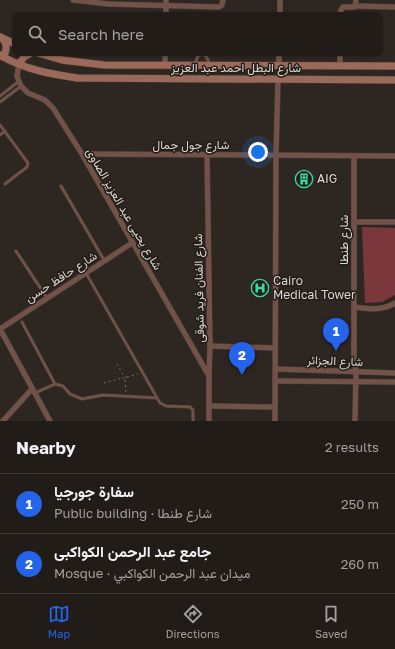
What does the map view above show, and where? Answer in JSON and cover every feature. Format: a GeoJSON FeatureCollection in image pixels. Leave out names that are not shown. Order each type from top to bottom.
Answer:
{"type":"FeatureCollection","features":[{"type":"Feature","properties":{"kind":"main road"},"geometry":{"type":"LineString","coordinates":[[1,37],[12,42]]}},
{"type":"Feature","properties":{"kind":"main road"},"geometry":{"type":"LineString","coordinates":[[1,37],[6,44],[5,53],[2,56]]}},
{"type":"Feature","properties":{"kind":"main road","name":"شارع البطل احمد عبد العزيز"},"geometry":{"type":"LineString","coordinates":[[2,56],[19,64],[52,74],[77,78],[395,80]]}},
{"type":"Feature","properties":{"kind":"main road"},"geometry":{"type":"LineString","coordinates":[[19,64],[26,56]]}},
{"type":"Feature","properties":{"kind":"main road","name":"شارع البطل احمد عبد العزيز"},"geometry":{"type":"LineString","coordinates":[[48,56],[79,63],[104,65],[395,66]]}},
{"type":"Feature","properties":{"kind":"main road"},"geometry":{"type":"LineString","coordinates":[[278,79],[279,65]]}},
{"type":"Feature","properties":{"kind":"street"},"geometry":{"type":"LineString","coordinates":[[73,0],[166,3],[219,7],[222,3]]}},
{"type":"Feature","properties":{"kind":"street"},"geometry":{"type":"LineString","coordinates":[[280,0],[280,12]]}},
{"type":"Feature","properties":{"kind":"street"},"geometry":{"type":"LineString","coordinates":[[356,0],[356,6]]}},
{"type":"Feature","properties":{"kind":"street"},"geometry":{"type":"LineString","coordinates":[[341,12],[343,7],[395,7]]}},
{"type":"Feature","properties":{"kind":"street"},"geometry":{"type":"LineString","coordinates":[[165,56],[165,66]]}},
{"type":"Feature","properties":{"kind":"street"},"geometry":{"type":"LineString","coordinates":[[279,56],[279,65]]}},
{"type":"Feature","properties":{"kind":"street"},"geometry":{"type":"LineString","coordinates":[[340,56],[340,66]]}},
{"type":"Feature","properties":{"kind":"street"},"geometry":{"type":"LineString","coordinates":[[19,64],[17,76],[19,84]]}},
{"type":"Feature","properties":{"kind":"street"},"geometry":{"type":"LineString","coordinates":[[275,421],[276,155],[278,79]]}},
{"type":"Feature","properties":{"kind":"street","name":"شارع يحيى عبد العزيز الصاوى"},"geometry":{"type":"LineString","coordinates":[[19,84],[28,93],[39,97],[50,104],[82,154],[208,376]]}},
{"type":"Feature","properties":{"kind":"street","name":"شارع جول جمال"},"geometry":{"type":"LineString","coordinates":[[82,154],[395,156]]}},
{"type":"Feature","properties":{"kind":"street","name":"شارع الفنان فريد شوقى"},"geometry":{"type":"LineString","coordinates":[[207,155],[210,346],[208,376],[210,406],[209,421]]}},
{"type":"Feature","properties":{"kind":"street","name":"شارع طنطا"},"geometry":{"type":"LineString","coordinates":[[354,156],[355,421]]}},
{"type":"Feature","properties":{"kind":"street"},"geometry":{"type":"LineString","coordinates":[[354,222],[395,222]]}},
{"type":"Feature","properties":{"kind":"street","name":"شارع حافظ حسن"},"geometry":{"type":"LineString","coordinates":[[0,329],[132,243]]}},
{"type":"Feature","properties":{"kind":"street"},"geometry":{"type":"LineString","coordinates":[[354,307],[379,309],[395,303]]}},
{"type":"Feature","properties":{"kind":"street"},"geometry":{"type":"LineString","coordinates":[[0,329],[50,421]]}},
{"type":"Feature","properties":{"kind":"street"},"geometry":{"type":"LineString","coordinates":[[210,346],[275,348]]}},
{"type":"Feature","properties":{"kind":"street","name":"شارع الجزائر"},"geometry":{"type":"LineString","coordinates":[[275,369],[395,373]]}},
{"type":"Feature","properties":{"kind":"street","name":"شارع الجزائر"},"geometry":{"type":"LineString","coordinates":[[275,381],[395,382]]}},
{"type":"Feature","properties":{"kind":"street"},"geometry":{"type":"LineString","coordinates":[[3,421],[34,391]]}},
{"type":"Feature","properties":{"kind":"street"},"geometry":{"type":"LineString","coordinates":[[210,406],[275,407]]}},
{"type":"Feature","properties":{"kind":"lane"},"geometry":{"type":"LineString","coordinates":[[195,65],[198,56]]}},
{"type":"Feature","properties":{"kind":"lane"},"geometry":{"type":"LineString","coordinates":[[206,56],[210,65]]}},
{"type":"Feature","properties":{"kind":"lane"},"geometry":{"type":"LineString","coordinates":[[0,96],[19,84]]}},
{"type":"Feature","properties":{"kind":"lane"},"geometry":{"type":"LineString","coordinates":[[0,102],[19,84]]}},
{"type":"Feature","properties":{"kind":"lane"},"geometry":{"type":"LineString","coordinates":[[0,125],[28,163],[27,167],[5,184]]}},
{"type":"Feature","properties":{"kind":"lane"},"geometry":{"type":"LineString","coordinates":[[0,135],[5,131]]}},
{"type":"Feature","properties":{"kind":"lane"},"geometry":{"type":"LineString","coordinates":[[61,186],[105,260]]}},
{"type":"Feature","properties":{"kind":"lane"},"geometry":{"type":"LineString","coordinates":[[16,251],[47,298]]}},
{"type":"Feature","properties":{"kind":"lane"},"geometry":{"type":"LineString","coordinates":[[86,273],[160,403],[164,406],[190,407],[193,410],[193,421]]}},
{"type":"Feature","properties":{"kind":"lane"},"geometry":{"type":"LineString","coordinates":[[22,322],[55,384]]}},
{"type":"Feature","properties":{"kind":"lane"},"geometry":{"type":"LineString","coordinates":[[34,391],[55,384],[62,386],[70,394],[82,399],[103,396],[157,398]]}},
{"type":"Feature","properties":{"kind":"path"},"geometry":{"type":"LineString","coordinates":[[117,364],[125,380],[126,396]]}},
{"type":"Feature","properties":{"kind":"path"},"geometry":{"type":"LineString","coordinates":[[104,383],[143,373]]}},
{"type":"Feature","properties":{"kind":"shaded area"},"geometry":{"type":"Polygon","coordinates":[[[362,227],[395,228],[395,295],[382,302],[365,303],[362,227]]]}},
{"type":"Feature","properties":{"kind":"place","name":"AIG"},"geometry":{"type":"Point","coordinates":[304,179]}},
{"type":"Feature","properties":{"kind":"place","name":"Cairo Medical Tower"},"geometry":{"type":"Point","coordinates":[260,288]}},
{"type":"Feature","properties":{"kind":"place","name":"سفارة جورجيا"},"geometry":{"type":"Point","coordinates":[336,351]}},
{"type":"Feature","properties":{"kind":"place","name":"جامع عبد الرحمن الكواكبى"},"geometry":{"type":"Point","coordinates":[242,375]}}]}
